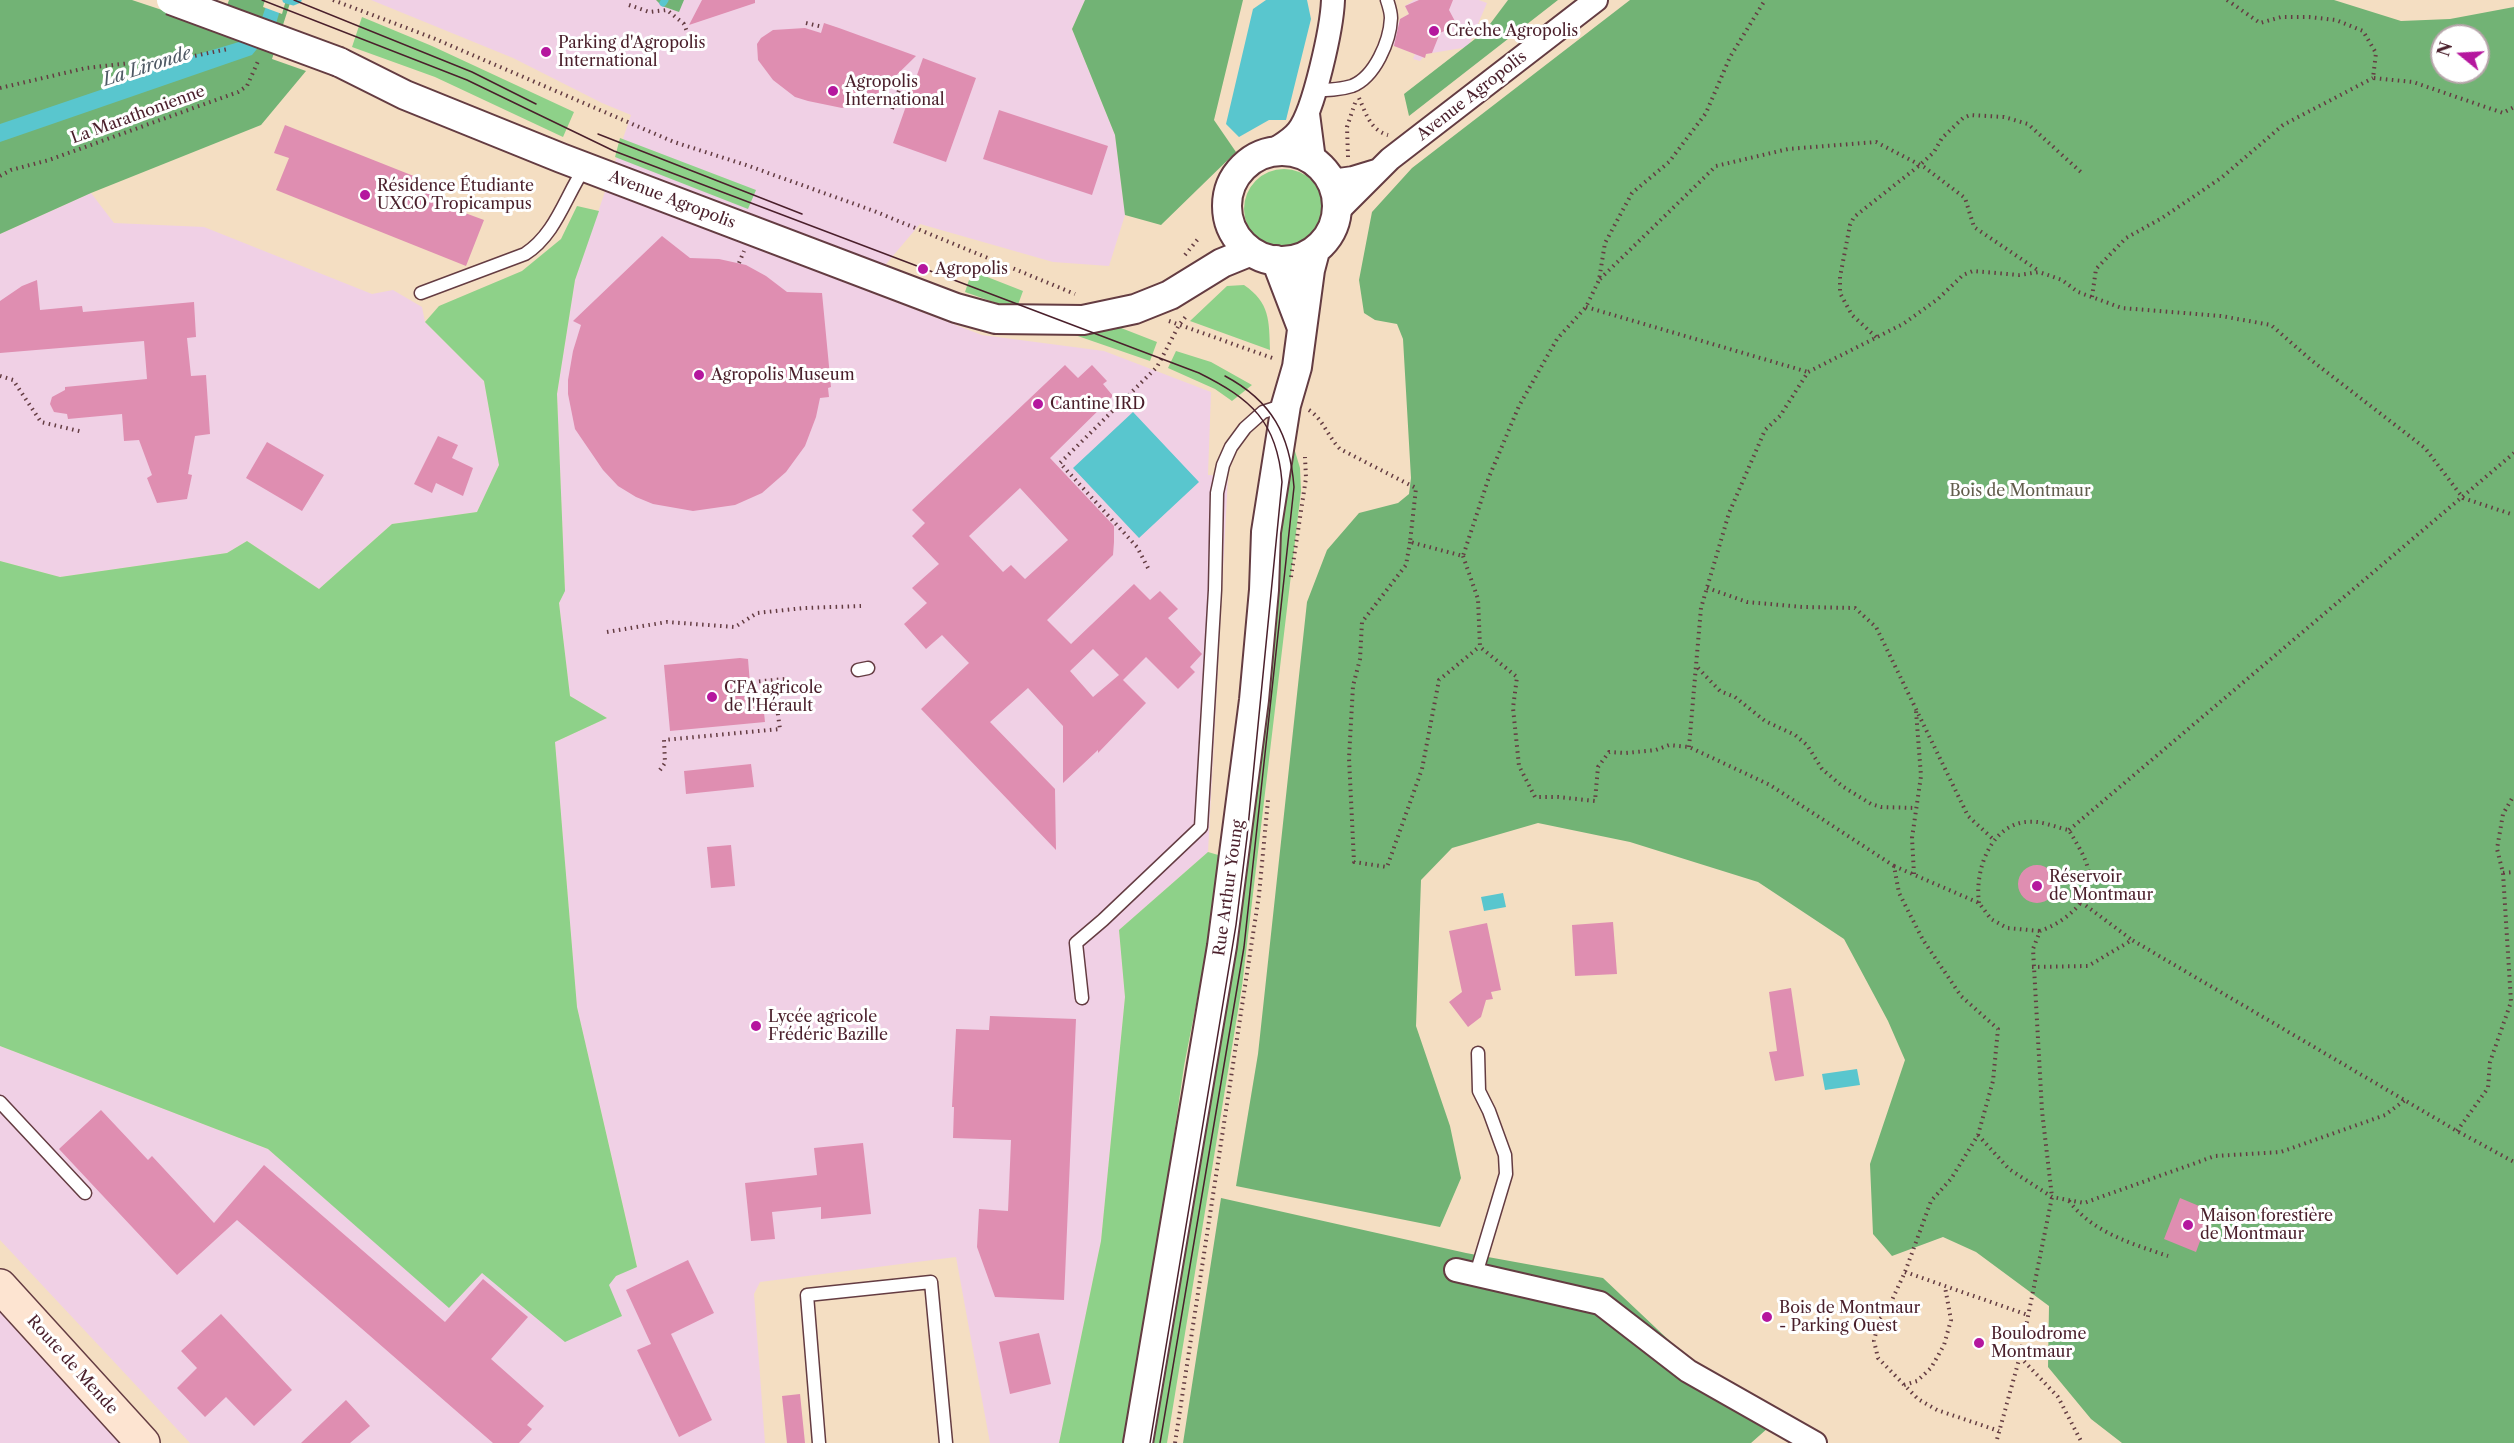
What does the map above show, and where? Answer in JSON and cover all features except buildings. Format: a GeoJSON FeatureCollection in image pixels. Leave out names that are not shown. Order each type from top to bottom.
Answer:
{"type":"FeatureCollection","features":[{"type":"Feature","properties":{"kind":"main road","name":"Route de Mende"},"geometry":{"type":"LineString","coordinates":[[0,1286],[144,1443]]}},
{"type":"Feature","properties":{"kind":"street","name":"Avenue Agropolis"},"geometry":{"type":"LineString","coordinates":[[171,0],[339,62],[405,95],[585,166],[956,308],[996,319],[1083,320],[1135,309],[1170,295],[1182,273],[1211,250],[1227,207]]}},
{"type":"Feature","properties":{"kind":"street"},"geometry":{"type":"LineString","coordinates":[[1308,114],[1332,168],[1338,201],[1337,212],[1330,234],[1315,251],[1301,259],[1263,259],[1249,252],[1234,235],[1227,207],[1232,182],[1248,162],[1272,151],[1294,135],[1308,114],[1332,21],[1333,0]]}},
{"type":"Feature","properties":{"kind":"street","name":"Avenue Agropolis"},"geometry":{"type":"LineString","coordinates":[[1337,212],[1377,171],[1596,0]]}},
{"type":"Feature","properties":{"kind":"street"},"geometry":{"type":"LineString","coordinates":[[1272,151],[1297,152],[1332,168]]}},
{"type":"Feature","properties":{"kind":"street","name":"Avenue Agropolis"},"geometry":{"type":"LineString","coordinates":[[1332,168],[1353,178],[1377,171]]}},
{"type":"Feature","properties":{"kind":"street","name":"Rue Arthur Young"},"geometry":{"type":"LineString","coordinates":[[1138,1443],[1222,946],[1254,700],[1264,590],[1266,532],[1294,407],[1310,270],[1315,251]]}},
{"type":"Feature","properties":{"kind":"street","name":"Avenue Agropolis"},"geometry":{"type":"LineString","coordinates":[[1182,273],[1249,252]]}},
{"type":"Feature","properties":{"kind":"street"},"geometry":{"type":"LineString","coordinates":[[1276,260],[1303,332]]}},
{"type":"Feature","properties":{"kind":"street"},"geometry":{"type":"LineString","coordinates":[[1466,1272],[1600,1303],[1688,1371],[1815,1443]]}},
{"type":"Feature","properties":{"kind":"lane"},"geometry":{"type":"LineString","coordinates":[[1314,90],[1355,91],[1374,66],[1385,45],[1392,16],[1387,0]]}},
{"type":"Feature","properties":{"kind":"lane"},"geometry":{"type":"LineString","coordinates":[[421,293],[525,254],[537,246],[558,219],[571,189],[585,166]]}},
{"type":"Feature","properties":{"kind":"lane"},"geometry":{"type":"LineString","coordinates":[[1082,999],[1076,943],[1104,920],[1201,827],[1215,590],[1217,493],[1223,465],[1231,447],[1245,428],[1263,412],[1294,407]]}},
{"type":"Feature","properties":{"kind":"lane"},"geometry":{"type":"LineString","coordinates":[[1466,1272],[1506,1174],[1505,1155],[1479,1091],[1478,1053]]}},
{"type":"Feature","properties":{"kind":"lane"},"geometry":{"type":"LineString","coordinates":[[0,1102],[85,1193]]}},
{"type":"Feature","properties":{"kind":"lane"},"geometry":{"type":"LineString","coordinates":[[819,1443],[807,1295],[931,1282],[946,1443]]}},
{"type":"Feature","properties":{"kind":"path"},"geometry":{"type":"LineString","coordinates":[[333,0],[433,38],[674,142],[874,211],[1078,296]]}},
{"type":"Feature","properties":{"kind":"path"},"geometry":{"type":"LineString","coordinates":[[1765,0],[1730,57],[1706,113],[1669,162],[1632,193],[1605,243],[1599,280],[1586,307],[1557,339],[1520,406],[1489,477],[1463,556],[1478,599],[1479,646],[1516,677],[1514,708],[1519,766],[1535,797],[1558,796],[1595,801],[1598,767],[1609,752],[1656,750],[1669,745],[1689,747],[1770,785],[1894,866],[1979,903]]}},
{"type":"Feature","properties":{"kind":"path"},"geometry":{"type":"LineString","coordinates":[[2227,0],[2259,23],[2281,17],[2309,17],[2336,20],[2363,31],[2376,53],[2373,78]]}},
{"type":"Feature","properties":{"kind":"path"},"geometry":{"type":"LineString","coordinates":[[629,4],[649,12],[667,10],[684,24],[693,47]]}},
{"type":"Feature","properties":{"kind":"path"},"geometry":{"type":"LineString","coordinates":[[806,23],[823,27]]}},
{"type":"Feature","properties":{"kind":"path"},"geometry":{"type":"LineString","coordinates":[[0,88],[86,68],[194,56],[237,47]]}},
{"type":"Feature","properties":{"kind":"path","name":"La Marathonienne"},"geometry":{"type":"LineString","coordinates":[[0,176],[11,170],[49,160],[238,92],[247,86],[262,52]]}},
{"type":"Feature","properties":{"kind":"path"},"geometry":{"type":"LineString","coordinates":[[2092,297],[2096,269],[2126,238],[2162,218],[2221,178],[2283,125],[2373,78],[2413,82],[2504,113],[2514,107]]}},
{"type":"Feature","properties":{"kind":"path"},"geometry":{"type":"LineString","coordinates":[[892,109],[901,85]]}},
{"type":"Feature","properties":{"kind":"path"},"geometry":{"type":"LineString","coordinates":[[1355,91],[1371,124],[1380,133],[1397,138]]}},
{"type":"Feature","properties":{"kind":"path"},"geometry":{"type":"LineString","coordinates":[[1332,168],[1347,128],[1355,91]]}},
{"type":"Feature","properties":{"kind":"path"},"geometry":{"type":"LineString","coordinates":[[1876,337],[1852,315],[1840,293],[1846,235],[1854,217],[1920,165],[1963,118],[1981,115],[2004,117],[2028,124],[2083,174]]}},
{"type":"Feature","properties":{"kind":"path"},"geometry":{"type":"LineString","coordinates":[[1599,280],[1716,166],[1788,149],[1876,142],[1920,165],[1965,198],[1974,227],[2039,272],[2062,280],[2078,292],[2122,308],[2221,316],[2271,325],[2311,360],[2425,448],[2463,498],[2514,515]]}},
{"type":"Feature","properties":{"kind":"path"},"geometry":{"type":"LineString","coordinates":[[1182,273],[1198,239]]}},
{"type":"Feature","properties":{"kind":"path"},"geometry":{"type":"LineString","coordinates":[[1689,747],[1698,668],[1701,608],[1729,513],[1765,430],[1780,416],[1808,372],[1903,324],[1938,299],[1963,275],[1973,271],[2019,275],[2039,272]]}},
{"type":"Feature","properties":{"kind":"path"},"geometry":{"type":"LineString","coordinates":[[1586,307],[1808,372]]}},
{"type":"Feature","properties":{"kind":"path"},"geometry":{"type":"LineString","coordinates":[[1135,309],[1297,367]]}},
{"type":"Feature","properties":{"kind":"path"},"geometry":{"type":"LineString","coordinates":[[1148,568],[1137,547],[1060,463],[1156,367],[1179,325],[1189,313]]}},
{"type":"Feature","properties":{"kind":"path"},"geometry":{"type":"LineString","coordinates":[[0,376],[13,380],[41,422],[83,432]]}},
{"type":"Feature","properties":{"kind":"path"},"geometry":{"type":"LineString","coordinates":[[1294,407],[1309,410],[1317,415],[1331,440],[1340,449],[1416,488],[1406,565],[1362,622],[1360,659],[1353,686],[1349,758],[1354,862],[1387,867],[1422,769],[1439,680],[1479,646]]}},
{"type":"Feature","properties":{"kind":"path"},"geometry":{"type":"LineString","coordinates":[[2069,830],[2514,453]]}},
{"type":"Feature","properties":{"kind":"path"},"geometry":{"type":"LineString","coordinates":[[1410,542],[1463,556]]}},
{"type":"Feature","properties":{"kind":"path"},"geometry":{"type":"LineString","coordinates":[[1707,588],[1746,602],[1803,608],[1855,608],[1876,627],[1968,816],[1994,838]]}},
{"type":"Feature","properties":{"kind":"path"},"geometry":{"type":"LineString","coordinates":[[607,632],[666,622],[735,627],[757,613],[804,608],[861,606]]}},
{"type":"Feature","properties":{"kind":"path"},"geometry":{"type":"LineString","coordinates":[[1698,668],[1720,691],[1735,697],[1766,721],[1795,735],[1807,745],[1822,769],[1842,786],[1871,804],[1881,807],[1916,808]]}},
{"type":"Feature","properties":{"kind":"path"},"geometry":{"type":"LineString","coordinates":[[741,683],[785,679]]}},
{"type":"Feature","properties":{"kind":"path"},"geometry":{"type":"LineString","coordinates":[[660,770],[665,763],[664,740],[780,729],[773,680]]}},
{"type":"Feature","properties":{"kind":"path"},"geometry":{"type":"LineString","coordinates":[[1914,874],[1912,837],[1921,776],[1916,708]]}},
{"type":"Feature","properties":{"kind":"path"},"geometry":{"type":"LineString","coordinates":[[2457,1131],[2488,1088],[2490,1062],[2511,1002],[2503,873],[2497,849],[2503,814],[2514,795]]}},
{"type":"Feature","properties":{"kind":"path"},"geometry":{"type":"LineString","coordinates":[[2035,822],[2069,830],[2090,873],[2089,885],[2081,902],[2066,918],[2040,931],[2007,928],[1991,919],[1979,903],[1977,889],[1982,864],[1994,838],[2015,825],[2035,822]]}},
{"type":"Feature","properties":{"kind":"path"},"geometry":{"type":"LineString","coordinates":[[1894,866],[1899,893],[1923,940],[1961,996],[1998,1029],[1993,1081],[1978,1135],[1951,1179],[1931,1201],[1905,1272],[1886,1313],[1879,1320],[1874,1341],[1878,1358],[1918,1399],[1937,1410],[1999,1431]]}},
{"type":"Feature","properties":{"kind":"path"},"geometry":{"type":"LineString","coordinates":[[2503,873],[2514,872]]}},
{"type":"Feature","properties":{"kind":"path"},"geometry":{"type":"LineString","coordinates":[[2081,902],[2132,940],[2457,1131],[2514,1162]]}},
{"type":"Feature","properties":{"kind":"path"},"geometry":{"type":"LineString","coordinates":[[1996,1443],[2020,1356],[2052,1197],[2042,1111],[2032,967],[2032,949],[2040,931]]}},
{"type":"Feature","properties":{"kind":"path"},"geometry":{"type":"LineString","coordinates":[[2032,967],[2088,966],[2132,940]]}},
{"type":"Feature","properties":{"kind":"path"},"geometry":{"type":"LineString","coordinates":[[1978,1135],[2009,1169],[2052,1197],[2084,1203],[2215,1156],[2281,1152],[2385,1115],[2405,1100]]}},
{"type":"Feature","properties":{"kind":"path"},"geometry":{"type":"LineString","coordinates":[[2069,1200],[2078,1212],[2097,1227],[2141,1247],[2168,1256]]}},
{"type":"Feature","properties":{"kind":"path"},"geometry":{"type":"LineString","coordinates":[[1905,1272],[2028,1315]]}},
{"type":"Feature","properties":{"kind":"path"},"geometry":{"type":"LineString","coordinates":[[1904,1385],[1917,1381],[1931,1368],[1944,1345],[1951,1320],[1945,1286]]}},
{"type":"Feature","properties":{"kind":"path"},"geometry":{"type":"LineString","coordinates":[[2020,1356],[2058,1397],[2082,1443]]}},
{"type":"Feature","properties":{"kind":"shaded area"},"geometry":{"type":"Polygon","coordinates":[[[371,0],[1085,0],[1072,29],[1115,135],[1125,215],[1109,266],[1053,262],[920,224],[864,290],[982,335],[1104,351],[1211,392],[1208,475],[1228,476],[1208,852],[1119,930],[1125,997],[1101,1241],[1059,1443],[990,1443],[956,1257],[760,1282],[754,1294],[765,1443],[190,1443],[0,1240],[0,1046],[268,1149],[449,1307],[482,1273],[608,1285],[616,1276],[637,1266],[577,1007],[555,742],[607,718],[570,696],[559,603],[565,590],[557,394],[575,280],[631,115],[602,103],[513,58],[371,0]]]}},
{"type":"Feature","properties":{"kind":"shaded area","name":"Crèche Agropolis"},"geometry":{"type":"Polygon","coordinates":[[[1414,0],[1479,0],[1487,3],[1468,47],[1426,54],[1420,61],[1413,59],[1415,54],[1390,44],[1400,19],[1409,14],[1405,6],[1414,0]]]}},
{"type":"Feature","properties":{"kind":"shaded area"},"geometry":{"type":"Polygon","coordinates":[[[91,193],[114,223],[204,227],[372,294],[393,290],[422,307],[425,322],[484,381],[499,465],[477,512],[392,524],[319,589],[247,541],[227,553],[60,577],[0,561],[0,234],[91,193]]]}},
{"type":"Feature","properties":{"kind":"shaded area"},"geometry":{"type":"Polygon","coordinates":[[[0,1312],[35,1351],[126,1443],[0,1443],[0,1312]]]}},
{"type":"Feature","properties":{"kind":"green space"},"geometry":{"type":"Polygon","coordinates":[[[0,0],[132,0],[219,29],[229,0],[291,0],[272,59],[306,71],[261,125],[91,193],[0,234],[0,0]]]}},
{"type":"Feature","properties":{"kind":"green space"},"geometry":{"type":"Polygon","coordinates":[[[656,0],[684,0],[679,12],[662,6],[656,0]]]}},
{"type":"Feature","properties":{"kind":"green space"},"geometry":{"type":"Polygon","coordinates":[[[1085,0],[1243,0],[1214,120],[1236,152],[1161,225],[1125,215],[1115,135],[1072,29],[1085,0]]]}},
{"type":"Feature","properties":{"kind":"green space"},"geometry":{"type":"Polygon","coordinates":[[[1508,0],[1558,0],[1409,116],[1404,94],[1484,32],[1508,0]]]}},
{"type":"Feature","properties":{"kind":"green space","name":"Bois de Montmaur"},"geometry":{"type":"Polygon","coordinates":[[[1630,0],[2334,0],[2401,21],[2450,19],[2514,7],[2514,1443],[2122,1443],[2091,1419],[2048,1367],[2049,1306],[1976,1252],[1943,1237],[1892,1256],[1873,1234],[1870,1164],[1905,1060],[1888,1021],[1844,939],[1758,882],[1630,842],[1538,823],[1452,848],[1421,880],[1416,1026],[1450,1126],[1461,1178],[1440,1227],[1236,1186],[1258,1054],[1307,602],[1327,550],[1359,513],[1398,503],[1409,494],[1411,478],[1403,339],[1397,324],[1375,320],[1364,313],[1359,280],[1372,212],[1412,168],[1630,0]]]}},
{"type":"Feature","properties":{"kind":"green space"},"geometry":{"type":"Polygon","coordinates":[[[362,17],[432,46],[574,112],[563,137],[435,77],[352,47],[362,17]]]}},
{"type":"Feature","properties":{"kind":"green space"},"geometry":{"type":"Polygon","coordinates":[[[620,138],[756,190],[748,209],[615,157],[620,138]]]}},
{"type":"Feature","properties":{"kind":"green space"},"geometry":{"type":"Polygon","coordinates":[[[1284,169],[1299,172],[1312,181],[1321,194],[1324,209],[1321,224],[1312,237],[1299,246],[1284,249],[1269,246],[1256,237],[1247,224],[1244,209],[1247,194],[1256,181],[1269,172],[1284,169]]]}},
{"type":"Feature","properties":{"kind":"green space"},"geometry":{"type":"Polygon","coordinates":[[[577,206],[599,211],[575,280],[557,394],[565,591],[559,603],[570,696],[607,718],[555,742],[577,1007],[637,1267],[616,1276],[609,1285],[622,1316],[565,1342],[482,1273],[449,1308],[268,1149],[0,1046],[0,561],[60,577],[227,553],[247,541],[319,589],[392,524],[477,512],[499,465],[484,381],[425,322],[439,306],[522,271],[561,239],[577,206]]]}},
{"type":"Feature","properties":{"kind":"green space"},"geometry":{"type":"Polygon","coordinates":[[[972,271],[1023,291],[1016,310],[965,292],[972,271]]]}},
{"type":"Feature","properties":{"kind":"green space"},"geometry":{"type":"Polygon","coordinates":[[[1244,285],[1259,299],[1266,313],[1270,350],[1190,321],[1227,286],[1244,285]]]}},
{"type":"Feature","properties":{"kind":"green space"},"geometry":{"type":"Polygon","coordinates":[[[1116,326],[1157,342],[1150,361],[1069,333],[1116,326]]]}},
{"type":"Feature","properties":{"kind":"green space"},"geometry":{"type":"Polygon","coordinates":[[[1176,351],[1211,362],[1252,385],[1232,401],[1215,389],[1168,368],[1176,351]]]}},
{"type":"Feature","properties":{"kind":"green space"},"geometry":{"type":"Polygon","coordinates":[[[1289,431],[1300,468],[1301,491],[1242,986],[1167,1443],[1144,1443],[1289,431]]]}},
{"type":"Feature","properties":{"kind":"green space"},"geometry":{"type":"Polygon","coordinates":[[[1208,852],[1225,857],[1184,1066],[1148,1317],[1126,1443],[1059,1443],[1101,1241],[1125,997],[1119,930],[1208,852]]]}},
{"type":"Feature","properties":{"kind":"green space"},"geometry":{"type":"Polygon","coordinates":[[[1221,1198],[1466,1253],[1603,1278],[1693,1363],[1765,1408],[1786,1412],[1751,1443],[1183,1443],[1221,1198]]]}},
{"type":"Feature","properties":{"kind":"water","name":"La Lironde"},"geometry":{"type":"Polygon","coordinates":[[[268,0],[283,0],[275,27],[252,55],[0,142],[0,124],[121,83],[165,64],[239,42],[261,21],[268,0]]]}},
{"type":"Feature","properties":{"kind":"water"},"geometry":{"type":"Polygon","coordinates":[[[1266,0],[1307,0],[1311,19],[1286,120],[1269,120],[1239,137],[1226,124],[1253,9],[1266,0]]]}},
{"type":"Feature","properties":{"kind":"water"},"geometry":{"type":"Polygon","coordinates":[[[1133,412],[1199,482],[1139,538],[1073,468],[1133,412]]]}},
{"type":"Feature","properties":{"kind":"water"},"geometry":{"type":"Polygon","coordinates":[[[1503,893],[1506,907],[1484,911],[1481,897],[1503,893]]]}},
{"type":"Feature","properties":{"kind":"water"},"geometry":{"type":"Polygon","coordinates":[[[1857,1069],[1860,1085],[1825,1090],[1822,1074],[1857,1069]]]}},
{"type":"Feature","properties":{"kind":"pier"},"geometry":{"type":"Polygon","coordinates":[[[265,0],[286,0],[282,14],[263,7],[265,0]]]}},
{"type":"Feature","properties":{"kind":"waterway"},"geometry":{"type":"LineString","coordinates":[[286,0],[293,2],[298,0]]}},
{"type":"Feature","properties":{"kind":"tram line"},"geometry":{"type":"LineString","coordinates":[[262,0],[467,80],[614,151],[1199,373],[1233,392],[1247,403],[1267,428],[1274,443],[1282,482],[1247,837],[1236,925],[1150,1443]]}},
{"type":"Feature","properties":{"kind":"tram line"},"geometry":{"type":"LineString","coordinates":[[294,0],[472,72],[536,104]]}},
{"type":"Feature","properties":{"kind":"tram line"},"geometry":{"type":"LineString","coordinates":[[598,134],[802,214]]}},
{"type":"Feature","properties":{"kind":"tram line"},"geometry":{"type":"LineString","coordinates":[[1160,1443],[1244,947],[1294,487],[1288,451],[1276,421],[1255,397],[1225,376]]}},
{"type":"Feature","properties":{"kind":"place","name":"Crèche Agropolis"},"geometry":{"type":"Point","coordinates":[1434,31]}},
{"type":"Feature","properties":{"kind":"place","name":"Parking d'Agropolis International"},"geometry":{"type":"Point","coordinates":[546,52]}},
{"type":"Feature","properties":{"kind":"place","name":"Agropolis International"},"geometry":{"type":"Point","coordinates":[833,91]}},
{"type":"Feature","properties":{"kind":"place","name":"Résidence Étudiante UXCO Tropicampus"},"geometry":{"type":"Point","coordinates":[365,195]}},
{"type":"Feature","properties":{"kind":"place","name":"Agropolis"},"geometry":{"type":"Point","coordinates":[923,269]}},
{"type":"Feature","properties":{"kind":"place","name":"Agropolis Museum"},"geometry":{"type":"Point","coordinates":[699,375]}},
{"type":"Feature","properties":{"kind":"place","name":"Cantine IRD"},"geometry":{"type":"Point","coordinates":[1038,404]}},
{"type":"Feature","properties":{"kind":"place","name":"CFA agricole de l'Hérault"},"geometry":{"type":"Point","coordinates":[712,697]}},
{"type":"Feature","properties":{"kind":"place","name":"Réservoir de Montmaur"},"geometry":{"type":"Point","coordinates":[2037,886]}},
{"type":"Feature","properties":{"kind":"place","name":"Lycée agricole Frédéric Bazille"},"geometry":{"type":"Point","coordinates":[756,1026]}},
{"type":"Feature","properties":{"kind":"place","name":"Maison forestière de Montmaur"},"geometry":{"type":"Point","coordinates":[2188,1225]}},
{"type":"Feature","properties":{"kind":"place","name":"Bois de Montmaur - Parking Ouest"},"geometry":{"type":"Point","coordinates":[1767,1317]}},
{"type":"Feature","properties":{"kind":"place","name":"Boulodrome Montmaur"},"geometry":{"type":"Point","coordinates":[1979,1343]}}]}
